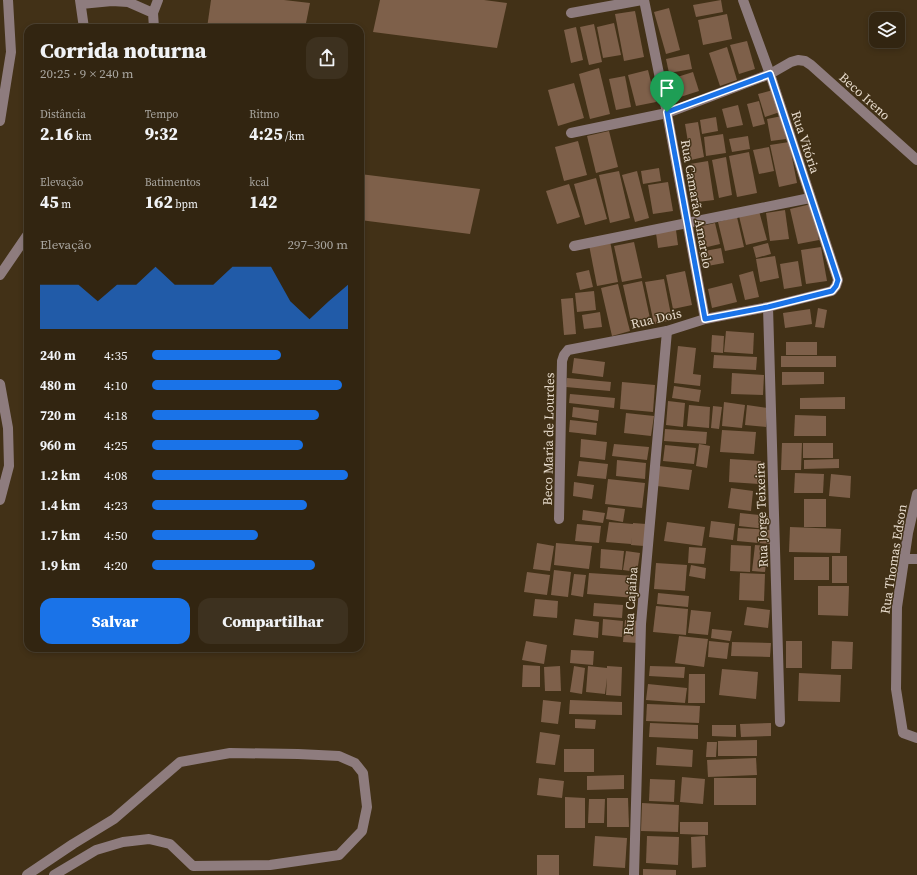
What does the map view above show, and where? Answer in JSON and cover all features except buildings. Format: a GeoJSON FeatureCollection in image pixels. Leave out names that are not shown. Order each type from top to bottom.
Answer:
{"type":"FeatureCollection","features":[{"type":"Feature","properties":{"kind":"street"},"geometry":{"type":"LineString","coordinates":[[0,121],[11,52],[8,0]]}},
{"type":"Feature","properties":{"kind":"street"},"geometry":{"type":"LineString","coordinates":[[154,24],[153,13],[158,0]]}},
{"type":"Feature","properties":{"kind":"street"},"geometry":{"type":"LineString","coordinates":[[571,13],[643,0]]}},
{"type":"Feature","properties":{"kind":"street","name":"Rua Camarão Amarelo"},"geometry":{"type":"LineString","coordinates":[[643,0],[667,112],[705,319]]}},
{"type":"Feature","properties":{"kind":"street","name":"Rua Vitória"},"geometry":{"type":"LineString","coordinates":[[743,0],[770,74],[838,280],[832,291]]}},
{"type":"Feature","properties":{"kind":"street"},"geometry":{"type":"LineString","coordinates":[[84,24],[81,2],[128,2],[153,13]]}},
{"type":"Feature","properties":{"kind":"street","name":"Beco Ireno"},"geometry":{"type":"LineString","coordinates":[[770,74],[791,62],[798,60],[811,64],[917,160]]}},
{"type":"Feature","properties":{"kind":"street"},"geometry":{"type":"LineString","coordinates":[[571,132],[667,112],[770,74]]}},
{"type":"Feature","properties":{"kind":"street"},"geometry":{"type":"LineString","coordinates":[[574,246],[810,198]]}},
{"type":"Feature","properties":{"kind":"street"},"geometry":{"type":"LineString","coordinates":[[0,275],[24,240]]}},
{"type":"Feature","properties":{"kind":"street","name":"Rua Dois"},"geometry":{"type":"LineString","coordinates":[[562,361],[568,350],[667,330],[705,319],[768,307],[832,291]]}},
{"type":"Feature","properties":{"kind":"street","name":"Rua Jorge Teixeira"},"geometry":{"type":"LineString","coordinates":[[768,307],[780,722]]}},
{"type":"Feature","properties":{"kind":"street","name":"Rua Cajaíba"},"geometry":{"type":"LineString","coordinates":[[634,875],[641,624],[667,330]]}},
{"type":"Feature","properties":{"kind":"street","name":"Beco Maria de Lourdes"},"geometry":{"type":"LineString","coordinates":[[559,519],[562,361]]}},
{"type":"Feature","properties":{"kind":"street"},"geometry":{"type":"LineString","coordinates":[[0,384],[8,428],[9,466],[0,500]]}},
{"type":"Feature","properties":{"kind":"street","name":"Rua Thomas Edson"},"geometry":{"type":"LineString","coordinates":[[917,494],[908,533],[897,607],[896,689],[903,733],[917,738]]}},
{"type":"Feature","properties":{"kind":"street"},"geometry":{"type":"LineString","coordinates":[[904,559],[917,559]]}},
{"type":"Feature","properties":{"kind":"street"},"geometry":{"type":"LineString","coordinates":[[27,875],[114,819],[180,762],[230,754],[298,754],[339,756],[355,763],[363,773],[367,807],[362,831],[339,855],[270,865],[193,866],[170,844],[149,839],[123,842],[96,850],[54,875]]}},
{"type":"Feature","properties":{"kind":"route"},"geometry":{"type":"LineString","coordinates":[[770,74],[838,280],[832,291],[768,307],[705,319],[667,112],[770,74]]}}]}
